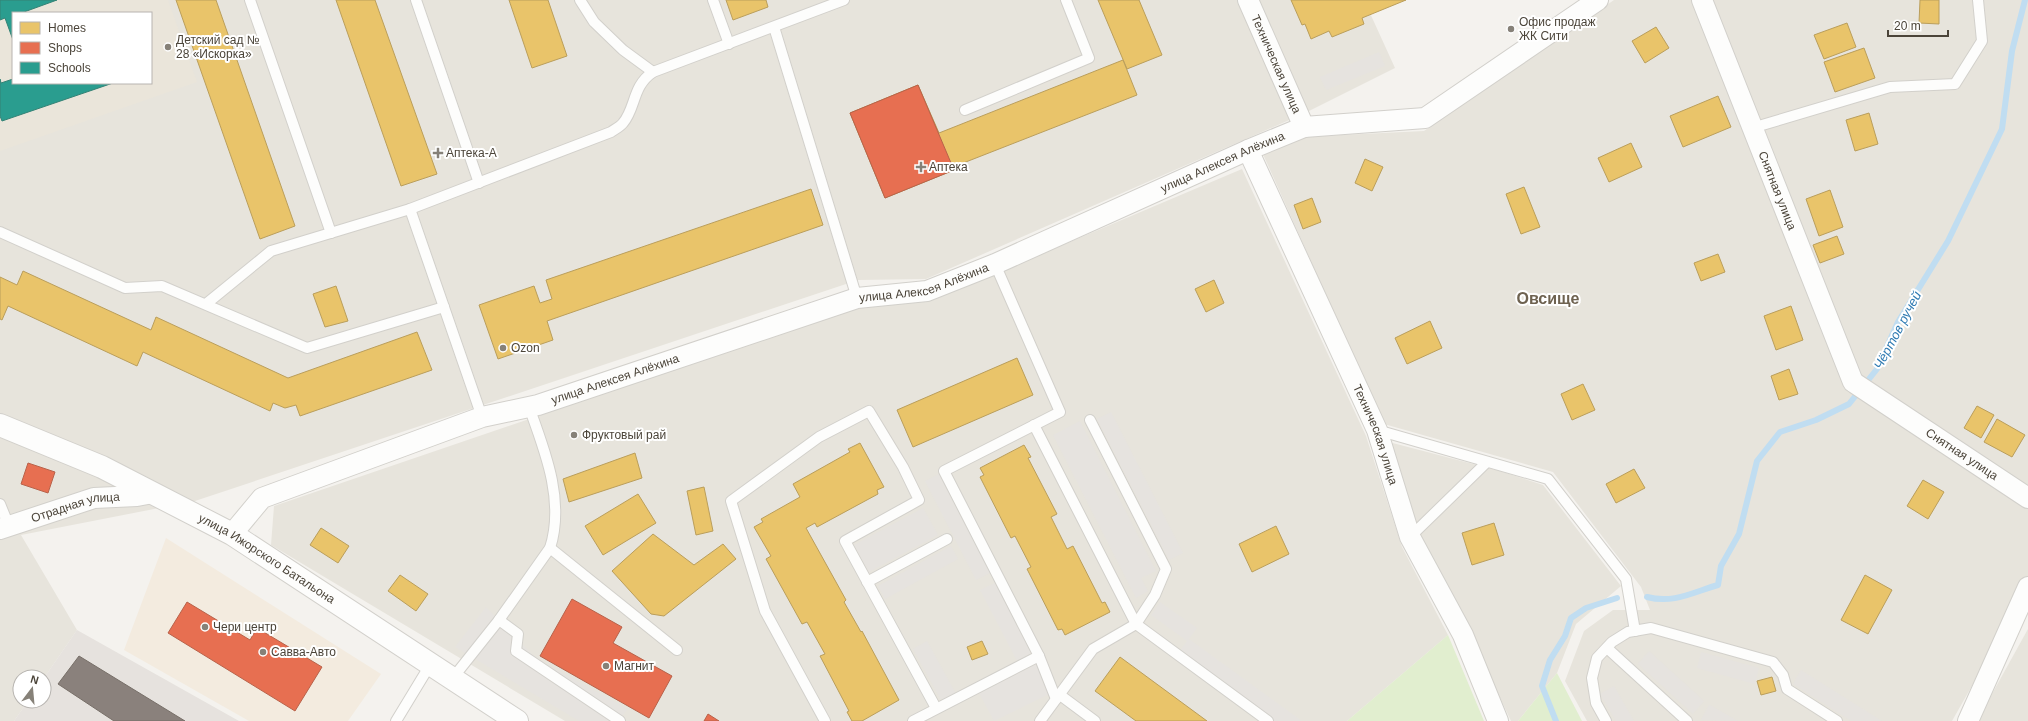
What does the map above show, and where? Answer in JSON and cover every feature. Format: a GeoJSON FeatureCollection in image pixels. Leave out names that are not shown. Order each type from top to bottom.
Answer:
{"type":"FeatureCollection","features":[{"type":"Feature","properties":{"kind":"street","name":"Техническая улица"},"geometry":{"type":"LineString","coordinates":[[1248,0],[1304,127]]}},
{"type":"Feature","properties":{"kind":"street","name":"улица Алексея Алёхина"},"geometry":{"type":"LineString","coordinates":[[232,534],[262,498],[482,417],[530,407],[857,298],[927,291],[995,264],[1248,150],[1304,127],[1425,118],[1598,0]]}},
{"type":"Feature","properties":{"kind":"street","name":"Снятная улица"},"geometry":{"type":"LineString","coordinates":[[1702,0],[1855,383],[2028,498]]}},
{"type":"Feature","properties":{"kind":"street","name":"Техническая улица"},"geometry":{"type":"LineString","coordinates":[[1248,150],[1377,430],[1410,537],[1463,636],[1498,721]]}},
{"type":"Feature","properties":{"kind":"street","name":"улица Ижорского Батальона"},"geometry":{"type":"LineString","coordinates":[[0,424],[102,468],[232,534],[517,721]]}},
{"type":"Feature","properties":{"kind":"street","name":"Отрадная улица"},"geometry":{"type":"LineString","coordinates":[[5,528],[94,498],[137,496],[153,493]]}},
{"type":"Feature","properties":{"kind":"street"},"geometry":{"type":"LineString","coordinates":[[1968,721],[2028,587]]}},
{"type":"Feature","properties":{"kind":"lane"},"geometry":{"type":"LineString","coordinates":[[250,0],[331,233]]}},
{"type":"Feature","properties":{"kind":"lane"},"geometry":{"type":"LineString","coordinates":[[416,0],[479,183]]}},
{"type":"Feature","properties":{"kind":"lane"},"geometry":{"type":"LineString","coordinates":[[580,0],[594,22],[623,50],[653,72]]}},
{"type":"Feature","properties":{"kind":"lane"},"geometry":{"type":"LineString","coordinates":[[713,0],[729,44]]}},
{"type":"Feature","properties":{"kind":"lane"},"geometry":{"type":"LineString","coordinates":[[206,304],[271,251],[410,209],[611,132],[624,122],[645,77],[653,72],[844,0]]}},
{"type":"Feature","properties":{"kind":"lane"},"geometry":{"type":"LineString","coordinates":[[965,110],[1089,58],[1066,0]]}},
{"type":"Feature","properties":{"kind":"lane"},"geometry":{"type":"LineString","coordinates":[[1752,128],[1890,86],[1955,84],[1982,41],[1978,0]]}},
{"type":"Feature","properties":{"kind":"lane"},"geometry":{"type":"LineString","coordinates":[[774,27],[857,298]]}},
{"type":"Feature","properties":{"kind":"lane"},"geometry":{"type":"LineString","coordinates":[[410,209],[482,417]]}},
{"type":"Feature","properties":{"kind":"lane"},"geometry":{"type":"LineString","coordinates":[[0,232],[125,288],[162,286],[307,348],[444,307]]}},
{"type":"Feature","properties":{"kind":"lane"},"geometry":{"type":"LineString","coordinates":[[995,264],[1060,412],[944,471],[1039,656],[1058,697],[1095,721]]}},
{"type":"Feature","properties":{"kind":"lane"},"geometry":{"type":"LineString","coordinates":[[452,679],[499,620],[550,548],[554,536],[555,504],[548,459],[530,407]]}},
{"type":"Feature","properties":{"kind":"lane"},"geometry":{"type":"LineString","coordinates":[[825,721],[765,611],[731,501],[819,437],[869,411],[903,467],[919,500],[845,541],[936,708]]}},
{"type":"Feature","properties":{"kind":"lane"},"geometry":{"type":"LineString","coordinates":[[1040,721],[1093,649],[1136,624],[1155,595],[1166,569],[1090,420]]}},
{"type":"Feature","properties":{"kind":"lane"},"geometry":{"type":"LineString","coordinates":[[1034,425],[1136,624],[1268,721]]}},
{"type":"Feature","properties":{"kind":"lane"},"geometry":{"type":"LineString","coordinates":[[1377,430],[1548,479],[1626,579],[1635,631]]}},
{"type":"Feature","properties":{"kind":"lane"},"geometry":{"type":"LineString","coordinates":[[1410,537],[1487,462]]}},
{"type":"Feature","properties":{"kind":"lane"},"geometry":{"type":"LineString","coordinates":[[0,504],[5,528]]}},
{"type":"Feature","properties":{"kind":"lane"},"geometry":{"type":"LineString","coordinates":[[867,582],[947,539]]}},
{"type":"Feature","properties":{"kind":"lane"},"geometry":{"type":"LineString","coordinates":[[550,548],[677,650]]}},
{"type":"Feature","properties":{"kind":"lane"},"geometry":{"type":"LineString","coordinates":[[499,620],[518,634],[516,651],[620,721]]}},
{"type":"Feature","properties":{"kind":"lane"},"geometry":{"type":"LineString","coordinates":[[1606,721],[1596,703],[1592,678],[1597,658],[1612,642],[1628,632],[1651,628],[1773,662],[1783,675],[1786,689],[1834,720]]}},
{"type":"Feature","properties":{"kind":"lane"},"geometry":{"type":"LineString","coordinates":[[1607,648],[1687,721]]}},
{"type":"Feature","properties":{"kind":"lane"},"geometry":{"type":"LineString","coordinates":[[913,721],[1039,656]]}},
{"type":"Feature","properties":{"kind":"lane"},"geometry":{"type":"LineString","coordinates":[[396,721],[430,665]]}},
{"type":"Feature","properties":{"kind":"shaded area"},"geometry":{"type":"Polygon","coordinates":[[[0,0],[1364,0],[1395,68],[1303,114],[926,279],[858,280],[195,501],[21,535],[77,630],[50,669],[12,669],[12,709],[22,709],[14,721],[0,721],[0,0]]]}},
{"type":"Feature","properties":{"kind":"shaded area","name":"Детский сад № 28 «Искорка»"},"geometry":{"type":"Polygon","coordinates":[[[0,0],[168,0],[197,82],[0,151],[0,0]]]}},
{"type":"Feature","properties":{"kind":"shaded area"},"geometry":{"type":"Polygon","coordinates":[[[1614,0],[1695,0],[1848,390],[2028,500],[2028,587],[1952,721],[1587,721],[1565,681],[1584,631],[1613,610],[1650,610],[1641,587],[1553,472],[1384,424],[1262,152],[1301,137],[1424,131],[1614,0]]]}},
{"type":"Feature","properties":{"kind":"shaded area"},"geometry":{"type":"Polygon","coordinates":[[[1707,0],[2028,0],[2028,486],[1856,380],[1707,0]]]}},
{"type":"Feature","properties":{"kind":"shaded area"},"geometry":{"type":"Polygon","coordinates":[[[1379,52],[1385,66],[1326,90],[1320,77],[1379,52]]]}},
{"type":"Feature","properties":{"kind":"shaded area"},"geometry":{"type":"Polygon","coordinates":[[[1242,169],[1366,436],[1402,547],[1448,635],[1347,721],[565,721],[271,545],[274,506],[861,306],[933,300],[1242,169]]]}},
{"type":"Feature","properties":{"kind":"shaded area"},"geometry":{"type":"Polygon","coordinates":[[[1111,412],[1183,553],[1169,560],[1097,419],[1111,412]]]}},
{"type":"Feature","properties":{"kind":"shaded area"},"geometry":{"type":"Polygon","coordinates":[[[1080,421],[1156,571],[1141,578],[1148,591],[1136,598],[1053,435],[1080,421]]]}},
{"type":"Feature","properties":{"kind":"shaded area"},"geometry":{"type":"Polygon","coordinates":[[[1385,441],[1500,471],[1543,485],[1621,586],[1576,624],[1557,673],[1518,721],[1511,721],[1469,632],[1416,539],[1385,441]]]}},
{"type":"Feature","properties":{"kind":"shaded area"},"geometry":{"type":"Polygon","coordinates":[[[939,474],[990,573],[976,580],[925,481],[939,474]]]}},
{"type":"Feature","properties":{"kind":"shaded area"},"geometry":{"type":"Polygon","coordinates":[[[923,508],[938,535],[869,572],[854,545],[923,508]]]}},
{"type":"Feature","properties":{"kind":"shaded area"},"geometry":{"type":"Polygon","coordinates":[[[166,538],[381,674],[348,721],[249,721],[124,650],[166,538]]]}},
{"type":"Feature","properties":{"kind":"shaded area"},"geometry":{"type":"Polygon","coordinates":[[[951,546],[958,559],[885,599],[878,586],[951,546]]]}},
{"type":"Feature","properties":{"kind":"shaded area"},"geometry":{"type":"Polygon","coordinates":[[[995,583],[1031,653],[1017,661],[980,590],[995,583]]]}},
{"type":"Feature","properties":{"kind":"shaded area"},"geometry":{"type":"Polygon","coordinates":[[[1160,602],[1197,628],[1189,639],[1302,721],[1273,721],[1179,652],[1187,641],[1151,615],[1160,602]]]}},
{"type":"Feature","properties":{"kind":"shaded area"},"geometry":{"type":"Polygon","coordinates":[[[486,607],[537,659],[628,709],[618,721],[579,721],[455,647],[486,607]]]}},
{"type":"Feature","properties":{"kind":"shaded area"},"geometry":{"type":"Polygon","coordinates":[[[2028,629],[2028,721],[1977,721],[2028,629]]]}},
{"type":"Feature","properties":{"kind":"shaded area"},"geometry":{"type":"Polygon","coordinates":[[[77,630],[239,721],[14,721],[22,709],[52,709],[52,669],[50,669],[77,630]]]}},
{"type":"Feature","properties":{"kind":"shaded area"},"geometry":{"type":"Polygon","coordinates":[[[927,641],[956,694],[942,702],[913,649],[927,641]]]}},
{"type":"Feature","properties":{"kind":"shaded area"},"geometry":{"type":"Polygon","coordinates":[[[1649,651],[1704,701],[1693,714],[1638,664],[1649,651]]]}},
{"type":"Feature","properties":{"kind":"shaded area"},"geometry":{"type":"Polygon","coordinates":[[[1701,652],[1759,668],[1755,684],[1697,668],[1701,652]]]}},
{"type":"Feature","properties":{"kind":"shaded area"},"geometry":{"type":"Polygon","coordinates":[[[1037,664],[1051,693],[994,721],[979,693],[1037,664]]]}},
{"type":"Feature","properties":{"kind":"shaded area"},"geometry":{"type":"Polygon","coordinates":[[[1801,670],[1882,721],[1851,721],[1793,684],[1801,670]]]}},
{"type":"Feature","properties":{"kind":"shaded area"},"geometry":{"type":"Polygon","coordinates":[[[1614,686],[1634,721],[1616,721],[1600,694],[1614,686]]]}},
{"type":"Feature","properties":{"kind":"shaded area"},"geometry":{"type":"Polygon","coordinates":[[[1710,705],[1738,721],[1701,720],[1710,705]]]}},
{"type":"Feature","properties":{"kind":"green space"},"geometry":{"type":"Polygon","coordinates":[[[1448,635],[1484,721],[1347,721],[1448,635]]]}},
{"type":"Feature","properties":{"kind":"green space"},"geometry":{"type":"Polygon","coordinates":[[[1557,673],[1582,721],[1518,721],[1557,673]]]}},
{"type":"Feature","properties":{"kind":"building: Homes"},"geometry":{"type":"Polygon","coordinates":[[[176,0],[216,0],[295,226],[260,239],[176,0]]]}},
{"type":"Feature","properties":{"kind":"building: Homes"},"geometry":{"type":"Polygon","coordinates":[[[336,0],[375,0],[437,174],[401,186],[336,0]]]}},
{"type":"Feature","properties":{"kind":"building: Homes"},"geometry":{"type":"Polygon","coordinates":[[[509,0],[548,0],[567,56],[532,68],[509,0]]]}},
{"type":"Feature","properties":{"kind":"building: Homes"},"geometry":{"type":"Polygon","coordinates":[[[726,0],[766,0],[768,7],[733,20],[726,0]]]}},
{"type":"Feature","properties":{"kind":"building: Homes"},"geometry":{"type":"Polygon","coordinates":[[[1098,0],[1139,0],[1162,55],[1127,69],[1098,0]]]}},
{"type":"Feature","properties":{"kind":"building: Homes"},"geometry":{"type":"Polygon","coordinates":[[[1291,0],[1406,0],[1362,18],[1364,24],[1332,37],[1329,31],[1311,39],[1305,24],[1302,25],[1291,0]]]}},
{"type":"Feature","properties":{"kind":"building: Homes"},"geometry":{"type":"Polygon","coordinates":[[[1920,0],[1939,0],[1939,24],[1919,23],[1920,0]]]}},
{"type":"Feature","properties":{"kind":"building: Homes"},"geometry":{"type":"Polygon","coordinates":[[[1847,23],[1856,47],[1824,59],[1814,35],[1847,23]]]}},
{"type":"Feature","properties":{"kind":"building: Homes"},"geometry":{"type":"Polygon","coordinates":[[[1656,27],[1669,48],[1645,63],[1632,41],[1656,27]]]}},
{"type":"Feature","properties":{"kind":"building: Homes"},"geometry":{"type":"Polygon","coordinates":[[[1864,48],[1875,78],[1835,92],[1824,62],[1864,48]]]}},
{"type":"Feature","properties":{"kind":"building: Homes"},"geometry":{"type":"Polygon","coordinates":[[[1123,60],[1137,95],[953,167],[954,170],[885,198],[850,113],[918,85],[939,133],[1123,60]]]}},
{"type":"Feature","properties":{"kind":"building: Homes"},"geometry":{"type":"Polygon","coordinates":[[[1718,96],[1731,127],[1683,147],[1670,116],[1718,96]]]}},
{"type":"Feature","properties":{"kind":"building: Homes"},"geometry":{"type":"Polygon","coordinates":[[[1869,113],[1878,144],[1855,151],[1846,120],[1869,113]]]}},
{"type":"Feature","properties":{"kind":"building: Homes"},"geometry":{"type":"Polygon","coordinates":[[[1631,143],[1642,167],[1609,182],[1598,158],[1631,143]]]}},
{"type":"Feature","properties":{"kind":"building: Homes"},"geometry":{"type":"Polygon","coordinates":[[[1365,159],[1383,167],[1372,191],[1355,183],[1365,159]]]}},
{"type":"Feature","properties":{"kind":"building: Homes"},"geometry":{"type":"Polygon","coordinates":[[[1524,187],[1540,227],[1521,234],[1506,194],[1524,187]]]}},
{"type":"Feature","properties":{"kind":"building: Homes"},"geometry":{"type":"Polygon","coordinates":[[[811,189],[823,225],[547,321],[553,340],[498,359],[479,305],[534,286],[540,303],[552,299],[546,280],[811,189]]]}},
{"type":"Feature","properties":{"kind":"building: Homes"},"geometry":{"type":"Polygon","coordinates":[[[1830,190],[1843,227],[1819,236],[1806,199],[1830,190]]]}},
{"type":"Feature","properties":{"kind":"building: Homes"},"geometry":{"type":"Polygon","coordinates":[[[1312,198],[1321,222],[1303,229],[1294,205],[1312,198]]]}},
{"type":"Feature","properties":{"kind":"building: Homes"},"geometry":{"type":"Polygon","coordinates":[[[1837,236],[1844,254],[1820,263],[1813,245],[1837,236]]]}},
{"type":"Feature","properties":{"kind":"building: Homes"},"geometry":{"type":"Polygon","coordinates":[[[1718,254],[1725,272],[1701,281],[1694,263],[1718,254]]]}},
{"type":"Feature","properties":{"kind":"building: Homes"},"geometry":{"type":"Polygon","coordinates":[[[23,271],[151,330],[156,317],[288,378],[417,332],[432,370],[300,416],[296,405],[285,408],[273,403],[270,411],[143,352],[137,366],[8,306],[2,320],[0,319],[0,277],[17,285],[23,271]]]}},
{"type":"Feature","properties":{"kind":"building: Homes"},"geometry":{"type":"Polygon","coordinates":[[[1214,280],[1224,303],[1206,312],[1195,289],[1214,280]]]}},
{"type":"Feature","properties":{"kind":"building: Homes"},"geometry":{"type":"Polygon","coordinates":[[[336,286],[348,321],[325,327],[313,294],[336,286]]]}},
{"type":"Feature","properties":{"kind":"building: Homes"},"geometry":{"type":"Polygon","coordinates":[[[1791,306],[1803,340],[1776,350],[1764,316],[1791,306]]]}},
{"type":"Feature","properties":{"kind":"building: Homes"},"geometry":{"type":"Polygon","coordinates":[[[1430,321],[1442,348],[1407,364],[1395,338],[1430,321]]]}},
{"type":"Feature","properties":{"kind":"building: Homes"},"geometry":{"type":"Polygon","coordinates":[[[1017,358],[1033,395],[913,447],[897,410],[1017,358]]]}},
{"type":"Feature","properties":{"kind":"building: Homes"},"geometry":{"type":"Polygon","coordinates":[[[1789,369],[1798,394],[1779,400],[1771,376],[1789,369]]]}},
{"type":"Feature","properties":{"kind":"building: Homes"},"geometry":{"type":"Polygon","coordinates":[[[1583,384],[1595,410],[1572,420],[1561,394],[1583,384]]]}},
{"type":"Feature","properties":{"kind":"building: Homes"},"geometry":{"type":"Polygon","coordinates":[[[1977,406],[1994,415],[1981,438],[1964,428],[1977,406]]]}},
{"type":"Feature","properties":{"kind":"building: Homes"},"geometry":{"type":"Polygon","coordinates":[[[1997,419],[2025,435],[2012,457],[1984,442],[1997,419]]]}},
{"type":"Feature","properties":{"kind":"building: Homes"},"geometry":{"type":"Polygon","coordinates":[[[860,443],[884,487],[877,490],[878,494],[817,527],[815,523],[806,528],[846,600],[844,602],[861,632],[862,631],[899,700],[862,721],[852,721],[847,712],[849,711],[820,656],[825,654],[807,622],[802,624],[766,559],[771,556],[754,527],[763,522],[761,519],[800,497],[793,484],[850,452],[848,449],[860,443]]]}},
{"type":"Feature","properties":{"kind":"building: Homes"},"geometry":{"type":"Polygon","coordinates":[[[1024,445],[1031,457],[1028,458],[1057,514],[1051,517],[1067,549],[1073,546],[1102,603],[1105,602],[1110,612],[1065,635],[1062,629],[1058,630],[1027,569],[1031,567],[1015,536],[1011,538],[980,477],[984,475],[980,468],[1024,445]]]}},
{"type":"Feature","properties":{"kind":"building: Homes"},"geometry":{"type":"Polygon","coordinates":[[[635,453],[642,478],[569,502],[563,479],[635,453]]]}},
{"type":"Feature","properties":{"kind":"building: Homes"},"geometry":{"type":"Polygon","coordinates":[[[1634,469],[1645,488],[1616,503],[1606,484],[1634,469]]]}},
{"type":"Feature","properties":{"kind":"building: Homes"},"geometry":{"type":"Polygon","coordinates":[[[1923,480],[1944,492],[1928,519],[1907,506],[1923,480]]]}},
{"type":"Feature","properties":{"kind":"building: Homes"},"geometry":{"type":"Polygon","coordinates":[[[704,487],[713,531],[696,535],[687,491],[704,487]]]}},
{"type":"Feature","properties":{"kind":"building: Homes"},"geometry":{"type":"Polygon","coordinates":[[[638,494],[656,523],[603,555],[585,526],[638,494]]]}},
{"type":"Feature","properties":{"kind":"building: Homes"},"geometry":{"type":"Polygon","coordinates":[[[1494,523],[1504,555],[1472,565],[1462,533],[1494,523]]]}},
{"type":"Feature","properties":{"kind":"building: Homes"},"geometry":{"type":"Polygon","coordinates":[[[1276,526],[1289,554],[1252,572],[1239,544],[1276,526]]]}},
{"type":"Feature","properties":{"kind":"building: Homes"},"geometry":{"type":"Polygon","coordinates":[[[321,528],[349,546],[338,563],[310,545],[321,528]]]}},
{"type":"Feature","properties":{"kind":"building: Homes"},"geometry":{"type":"Polygon","coordinates":[[[653,534],[694,565],[723,544],[736,559],[664,616],[651,614],[612,571],[653,534]]]}},
{"type":"Feature","properties":{"kind":"building: Homes"},"geometry":{"type":"Polygon","coordinates":[[[400,575],[428,594],[416,611],[388,591],[400,575]]]}},
{"type":"Feature","properties":{"kind":"building: Homes"},"geometry":{"type":"Polygon","coordinates":[[[1865,575],[1892,590],[1868,634],[1841,620],[1865,575]]]}},
{"type":"Feature","properties":{"kind":"building: Homes"},"geometry":{"type":"Polygon","coordinates":[[[982,641],[988,654],[972,660],[967,647],[982,641]]]}},
{"type":"Feature","properties":{"kind":"building: Homes"},"geometry":{"type":"Polygon","coordinates":[[[1120,657],[1207,721],[1136,721],[1095,691],[1120,657]]]}},
{"type":"Feature","properties":{"kind":"building: Homes"},"geometry":{"type":"Polygon","coordinates":[[[1772,677],[1776,691],[1761,695],[1757,681],[1772,677]]]}},
{"type":"Feature","properties":{"kind":"building: Shops"},"geometry":{"type":"Polygon","coordinates":[[[918,85],[954,170],[885,198],[850,113],[918,85]]]}},
{"type":"Feature","properties":{"kind":"building: Shops"},"geometry":{"type":"Polygon","coordinates":[[[28,463],[55,472],[48,493],[21,484],[28,463]]]}},
{"type":"Feature","properties":{"kind":"building: Shops","name":"Магнит"},"geometry":{"type":"Polygon","coordinates":[[[572,599],[622,627],[613,643],[672,676],[649,718],[540,656],[572,599]]]}},
{"type":"Feature","properties":{"kind":"building: Shops"},"geometry":{"type":"Polygon","coordinates":[[[187,602],[250,640],[257,628],[322,667],[295,711],[168,633],[187,602]]]}},
{"type":"Feature","properties":{"kind":"building: Shops"},"geometry":{"type":"Polygon","coordinates":[[[708,714],[719,721],[704,721],[708,714]]]}},
{"type":"Feature","properties":{"kind":"building: Schools"},"geometry":{"type":"Polygon","coordinates":[[[0,0],[57,0],[24,12],[12,12],[12,37],[5,18],[0,20],[0,0]]]}},
{"type":"Feature","properties":{"kind":"building: Schools"},"geometry":{"type":"Polygon","coordinates":[[[0,79],[1,83],[12,79],[12,84],[110,84],[2,121],[0,116],[0,79]]]}},
{"type":"Feature","properties":{"kind":"building: Industry"},"geometry":{"type":"Polygon","coordinates":[[[79,656],[185,721],[114,721],[58,684],[79,656]]]}},
{"type":"Feature","properties":{"kind":"waterway","name":"Чёртов ручей"},"geometry":{"type":"LineString","coordinates":[[1647,597],[1657,599],[1675,598],[1718,585],[1721,566],[1739,534],[1757,461],[1780,432],[1816,420],[1849,404],[1877,369],[1898,322],[1948,241],[2002,129],[2012,51],[2025,0]]}},
{"type":"Feature","properties":{"kind":"waterway","name":"Чёртов ручей"},"geometry":{"type":"LineString","coordinates":[[1556,721],[1542,686],[1550,660],[1565,636],[1571,618],[1586,608],[1617,598]]}},
{"type":"Feature","properties":{"kind":"place","name":"Офис продаж ЖК Сити"},"geometry":{"type":"Point","coordinates":[1511,29]}},
{"type":"Feature","properties":{"kind":"place","name":"Детский сад № 28 «Искорка»"},"geometry":{"type":"Point","coordinates":[168,47]}},
{"type":"Feature","properties":{"kind":"place","name":"Аптека-А"},"geometry":{"type":"Point","coordinates":[438,153]}},
{"type":"Feature","properties":{"kind":"place","name":"Аптека"},"geometry":{"type":"Point","coordinates":[921,167]}},
{"type":"Feature","properties":{"kind":"place","name":"Ozon"},"geometry":{"type":"Point","coordinates":[503,348]}},
{"type":"Feature","properties":{"kind":"place","name":"Фруктовый рай"},"geometry":{"type":"Point","coordinates":[574,435]}},
{"type":"Feature","properties":{"kind":"place","name":"Чери центр"},"geometry":{"type":"Point","coordinates":[205,627]}},
{"type":"Feature","properties":{"kind":"place","name":"Савва-Авто"},"geometry":{"type":"Point","coordinates":[263,652]}},
{"type":"Feature","properties":{"kind":"place","name":"Магнит"},"geometry":{"type":"Point","coordinates":[606,666]}},
{"type":"Feature","properties":{"kind":"district","name":"Овсище"},"geometry":{"type":"Point","coordinates":[1548,298]}}]}
